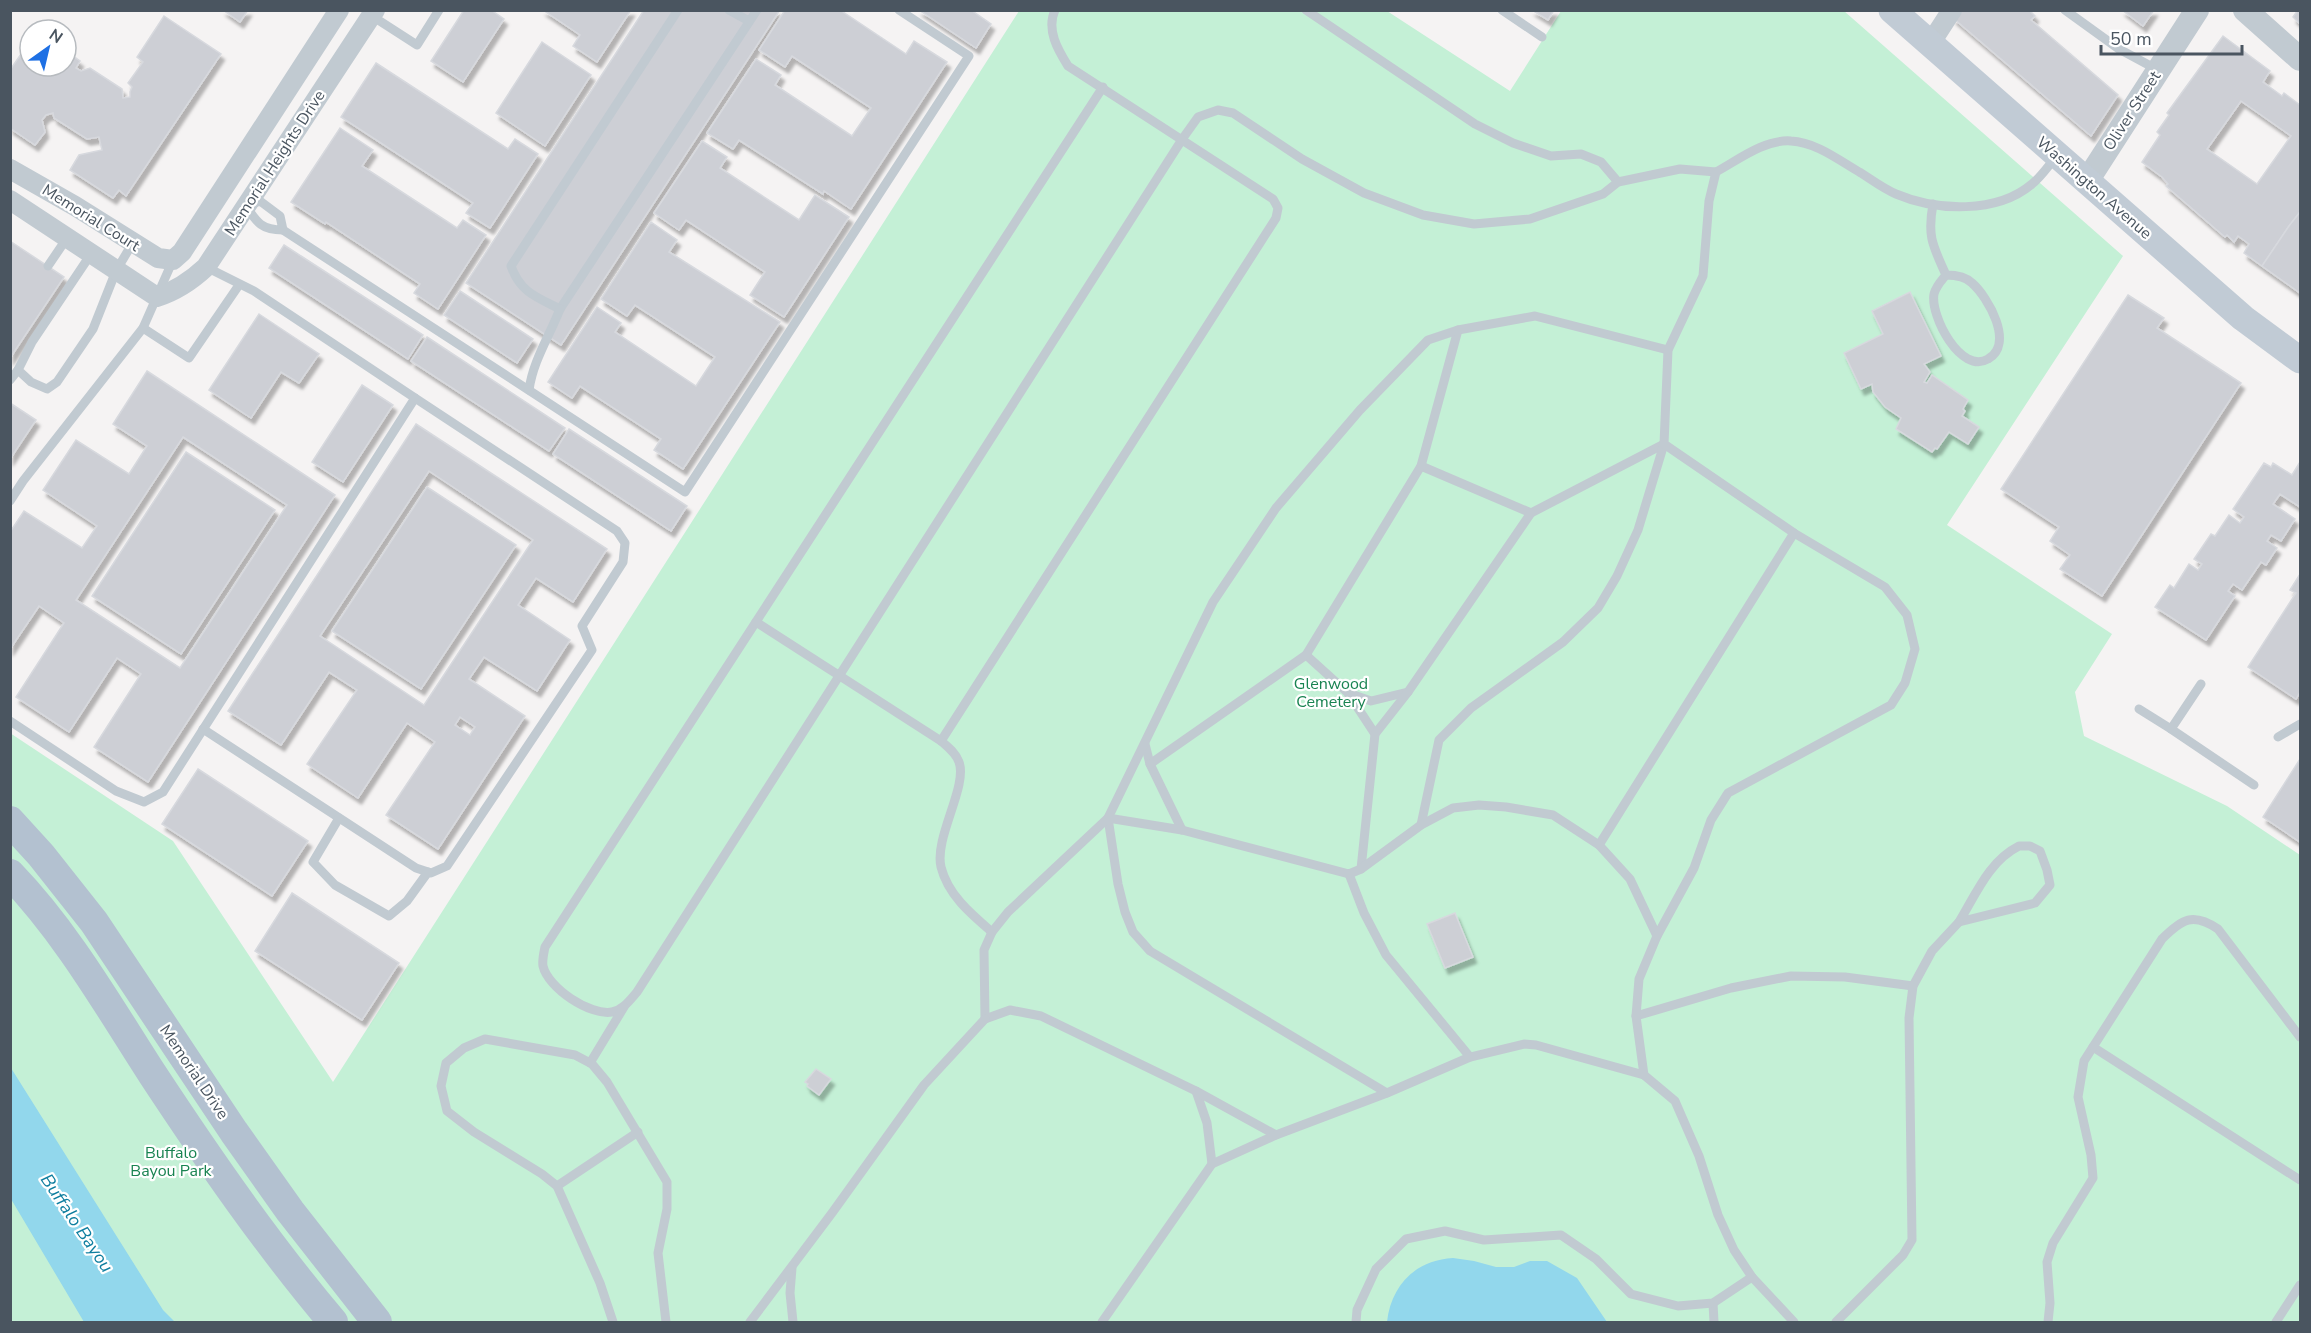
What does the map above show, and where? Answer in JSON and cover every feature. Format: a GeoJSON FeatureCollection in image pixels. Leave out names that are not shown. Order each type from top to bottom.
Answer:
{"type":"FeatureCollection","features":[{"type":"Feature","properties":{"kind":"main road","name":"Washington Avenue"},"geometry":{"type":"LineString","coordinates":[[1892,10],[2243,318],[2301,360]]}},
{"type":"Feature","properties":{"kind":"main road","name":"Memorial Drive"},"geometry":{"type":"LineString","coordinates":[[10,821],[41,855],[94,922],[234,1132],[290,1211],[377,1323]]}},
{"type":"Feature","properties":{"kind":"main road"},"geometry":{"type":"LineString","coordinates":[[10,874],[65,941],[204,1153],[262,1233],[333,1323]]}},
{"type":"Feature","properties":{"kind":"street","name":"Memorial Heights Drive"},"geometry":{"type":"LineString","coordinates":[[178,256],[339,10]]}},
{"type":"Feature","properties":{"kind":"street"},"geometry":{"type":"LineString","coordinates":[[1930,44],[1952,10]]}},
{"type":"Feature","properties":{"kind":"street","name":"Oliver Street"},"geometry":{"type":"LineString","coordinates":[[2087,181],[2197,10]]}},
{"type":"Feature","properties":{"kind":"street"},"geometry":{"type":"LineString","coordinates":[[2245,10],[2301,59]]}},
{"type":"Feature","properties":{"kind":"street","name":"Memorial Heights Drive"},"geometry":{"type":"LineString","coordinates":[[157,297],[174,291],[206,267],[374,13]]}},
{"type":"Feature","properties":{"kind":"street","name":"Memorial Court"},"geometry":{"type":"LineString","coordinates":[[10,169],[158,258],[178,256],[206,267]]}},
{"type":"Feature","properties":{"kind":"street"},"geometry":{"type":"LineString","coordinates":[[221,190],[246,206]]}},
{"type":"Feature","properties":{"kind":"street","name":"Memorial Court"},"geometry":{"type":"LineString","coordinates":[[10,200],[157,297]]}},
{"type":"Feature","properties":{"kind":"lane"},"geometry":{"type":"LineString","coordinates":[[374,13],[417,45],[439,10]]}},
{"type":"Feature","properties":{"kind":"lane"},"geometry":{"type":"LineString","coordinates":[[560,309],[532,295],[517,282],[511,266],[678,10]]}},
{"type":"Feature","properties":{"kind":"lane"},"geometry":{"type":"LineString","coordinates":[[729,10],[749,21]]}},
{"type":"Feature","properties":{"kind":"lane"},"geometry":{"type":"LineString","coordinates":[[529,390],[535,360],[549,337],[560,309],[757,10]]}},
{"type":"Feature","properties":{"kind":"lane"},"geometry":{"type":"LineString","coordinates":[[283,230],[280,216],[260,201],[246,206],[255,220],[268,230],[283,230],[685,492],[969,56],[899,10]]}},
{"type":"Feature","properties":{"kind":"lane"},"geometry":{"type":"LineString","coordinates":[[941,741],[1276,218],[1278,208],[1273,198],[1068,66],[1055,46],[1051,18],[1055,10]]}},
{"type":"Feature","properties":{"kind":"lane"},"geometry":{"type":"LineString","coordinates":[[1306,10],[1475,124],[1513,143],[1551,156],[1581,154],[1601,162],[1618,182]]}},
{"type":"Feature","properties":{"kind":"lane"},"geometry":{"type":"LineString","coordinates":[[1502,10],[1542,38]]}},
{"type":"Feature","properties":{"kind":"lane"},"geometry":{"type":"LineString","coordinates":[[2065,10],[2119,49],[2158,70]]}},
{"type":"Feature","properties":{"kind":"lane"},"geometry":{"type":"LineString","coordinates":[[625,1005],[614,1012],[598,1013],[580,1005],[551,982],[543,965],[545,947],[1103,87]]}},
{"type":"Feature","properties":{"kind":"lane"},"geometry":{"type":"LineString","coordinates":[[590,1063],[625,1005],[637,992],[1198,117],[1218,110],[1233,113],[1302,159],[1364,193],[1423,215],[1474,224],[1530,219],[1603,194],[1618,182],[1680,169],[1716,172],[1764,146],[1791,140],[1821,149],[1896,194],[1933,204],[1951,206],[1987,204],[2011,198],[2030,186],[2058,156]]}},
{"type":"Feature","properties":{"kind":"lane"},"geometry":{"type":"LineString","coordinates":[[1421,825],[1439,740],[1471,708],[1563,642],[1598,608],[1617,576],[1638,530],[1664,444],[1668,350],[1702,276],[1710,201],[1716,172]]}},
{"type":"Feature","properties":{"kind":"lane"},"geometry":{"type":"LineString","coordinates":[[1933,204],[1930,220],[1931,241],[1946,275]]}},
{"type":"Feature","properties":{"kind":"lane"},"geometry":{"type":"LineString","coordinates":[[48,266],[67,238]]}},
{"type":"Feature","properties":{"kind":"lane"},"geometry":{"type":"LineString","coordinates":[[18,370],[31,382],[47,390],[57,382],[93,329],[116,271],[132,244]]}},
{"type":"Feature","properties":{"kind":"lane"},"geometry":{"type":"LineString","coordinates":[[10,380],[18,370],[32,342],[92,254]]}},
{"type":"Feature","properties":{"kind":"lane"},"geometry":{"type":"LineString","coordinates":[[10,501],[22,481],[143,328],[178,256]]}},
{"type":"Feature","properties":{"kind":"lane"},"geometry":{"type":"LineString","coordinates":[[203,729],[416,868],[431,873],[447,866],[592,650],[582,626],[623,562],[626,543],[616,531],[254,291],[206,267]]}},
{"type":"Feature","properties":{"kind":"lane"},"geometry":{"type":"LineString","coordinates":[[1946,275],[1958,275],[1971,281],[1984,296],[1997,321],[2000,341],[1993,355],[1987,360],[1976,361],[1961,354],[1949,342],[1936,317],[1934,295],[1938,283],[1946,275]]}},
{"type":"Feature","properties":{"kind":"lane"},"geometry":{"type":"LineString","coordinates":[[143,328],[189,358],[239,285]]}},
{"type":"Feature","properties":{"kind":"lane"},"geometry":{"type":"LineString","coordinates":[[985,1019],[984,950],[992,932],[1008,912],[1108,818],[1213,602],[1276,508],[1360,410],[1428,340],[1458,330],[1535,316],[1668,350]]}},
{"type":"Feature","properties":{"kind":"lane"},"geometry":{"type":"LineString","coordinates":[[1150,764],[1306,655],[1421,466],[1458,330]]}},
{"type":"Feature","properties":{"kind":"lane"},"geometry":{"type":"LineString","coordinates":[[10,721],[116,791],[144,802],[163,792],[414,398]]}},
{"type":"Feature","properties":{"kind":"lane"},"geometry":{"type":"LineString","coordinates":[[1361,868],[1375,734],[1408,692],[1531,513],[1664,444]]}},
{"type":"Feature","properties":{"kind":"lane"},"geometry":{"type":"LineString","coordinates":[[1644,1075],[1636,1016],[1639,979],[1657,936],[1694,868],[1711,820],[1728,793],[1891,705],[1905,683],[1915,649],[1907,615],[1885,587],[1794,533],[1664,444]]}},
{"type":"Feature","properties":{"kind":"lane"},"geometry":{"type":"LineString","coordinates":[[1421,466],[1531,513]]}},
{"type":"Feature","properties":{"kind":"lane"},"geometry":{"type":"LineString","coordinates":[[1599,844],[1794,533]]}},
{"type":"Feature","properties":{"kind":"lane"},"geometry":{"type":"LineString","coordinates":[[756,622],[941,741],[952,751],[959,762],[960,774],[941,847],[941,868],[950,890],[970,913],[992,932]]}},
{"type":"Feature","properties":{"kind":"lane"},"geometry":{"type":"LineString","coordinates":[[1306,655],[1348,693],[1375,734]]}},
{"type":"Feature","properties":{"kind":"lane"},"geometry":{"type":"LineString","coordinates":[[2171,729],[2201,684]]}},
{"type":"Feature","properties":{"kind":"lane"},"geometry":{"type":"LineString","coordinates":[[1348,693],[1371,701],[1408,692]]}},
{"type":"Feature","properties":{"kind":"lane"},"geometry":{"type":"LineString","coordinates":[[2139,709],[2254,785]]}},
{"type":"Feature","properties":{"kind":"lane"},"geometry":{"type":"LineString","coordinates":[[2278,737],[2301,724]]}},
{"type":"Feature","properties":{"kind":"lane"},"geometry":{"type":"LineString","coordinates":[[1145,744],[1150,764],[1182,830]]}},
{"type":"Feature","properties":{"kind":"lane"},"geometry":{"type":"LineString","coordinates":[[1108,818],[1182,830],[1349,874],[1421,825],[1454,808],[1479,805],[1553,815],[1599,844],[1630,879],[1657,936]]}},
{"type":"Feature","properties":{"kind":"lane"},"geometry":{"type":"LineString","coordinates":[[339,818],[313,862],[335,885],[389,916],[407,901],[428,872]]}},
{"type":"Feature","properties":{"kind":"lane"},"geometry":{"type":"LineString","coordinates":[[1108,818],[1118,884],[1125,912],[1133,932],[1150,951],[1387,1093]]}},
{"type":"Feature","properties":{"kind":"lane"},"geometry":{"type":"LineString","coordinates":[[1836,1323],[1903,1255],[1912,1240],[1909,1018],[1913,986],[1932,951],[1959,922],[1994,863],[2004,853],[2019,846],[2030,846],[2040,851],[2050,885],[2035,903],[1959,922]]}},
{"type":"Feature","properties":{"kind":"lane"},"geometry":{"type":"LineString","coordinates":[[1349,874],[1364,913],[1386,955],[1470,1057]]}},
{"type":"Feature","properties":{"kind":"lane"},"geometry":{"type":"LineString","coordinates":[[2048,1323],[2050,1303],[2047,1262],[2053,1243],[2093,1178],[2091,1155],[2078,1097],[2085,1061],[2162,939],[2174,927],[2187,919],[2205,921],[2218,929],[2301,1037]]}},
{"type":"Feature","properties":{"kind":"lane"},"geometry":{"type":"LineString","coordinates":[[1636,1016],[1731,988],[1791,976],[1845,977],[1913,986]]}},
{"type":"Feature","properties":{"kind":"lane"},"geometry":{"type":"LineString","coordinates":[[750,1323],[924,1085],[985,1019],[1011,1010],[1041,1016],[1196,1091],[1276,1135]]}},
{"type":"Feature","properties":{"kind":"lane"},"geometry":{"type":"LineString","coordinates":[[613,1323],[600,1283],[557,1186],[542,1174],[474,1132],[447,1111],[441,1086],[446,1063],[464,1048],[485,1039],[574,1055],[590,1063],[607,1082],[667,1182],[667,1209],[658,1253],[666,1323]]}},
{"type":"Feature","properties":{"kind":"lane"},"geometry":{"type":"LineString","coordinates":[[1102,1323],[1212,1164],[1276,1135],[1387,1093],[1470,1057],[1524,1044],[1536,1044],[1644,1075],[1675,1101],[1699,1156],[1718,1215],[1734,1250],[1752,1277],[1794,1323]]}},
{"type":"Feature","properties":{"kind":"lane"},"geometry":{"type":"LineString","coordinates":[[2093,1047],[2301,1180]]}},
{"type":"Feature","properties":{"kind":"lane"},"geometry":{"type":"LineString","coordinates":[[1196,1091],[1207,1123],[1212,1164]]}},
{"type":"Feature","properties":{"kind":"lane"},"geometry":{"type":"LineString","coordinates":[[557,1186],[638,1131]]}},
{"type":"Feature","properties":{"kind":"lane"},"geometry":{"type":"LineString","coordinates":[[1356,1323],[1357,1310],[1376,1269],[1407,1239],[1445,1231],[1484,1240],[1561,1235],[1596,1259],[1631,1294],[1678,1306],[1713,1303],[1752,1277]]}},
{"type":"Feature","properties":{"kind":"lane"},"geometry":{"type":"LineString","coordinates":[[792,1266],[790,1293],[793,1323]]}},
{"type":"Feature","properties":{"kind":"lane"},"geometry":{"type":"LineString","coordinates":[[2276,1323],[2301,1285]]}},
{"type":"Feature","properties":{"kind":"lane"},"geometry":{"type":"LineString","coordinates":[[1713,1303],[1714,1323]]}},
{"type":"Feature","properties":{"kind":"green space","name":"Glenwood Cemetery"},"geometry":{"type":"Polygon","coordinates":[[[1019,11],[1387,11],[1510,91],[1561,11],[1844,11],[2123,256],[1947,525],[2112,634],[2075,692],[2084,736],[2227,806],[2300,855],[2300,1322],[11,1322],[10,733],[173,841],[333,1082],[1019,11]]]}},
{"type":"Feature","properties":{"kind":"water","name":"Buffalo Bayou"},"geometry":{"type":"Polygon","coordinates":[[[11,1068],[163,1310],[175,1322],[84,1322],[11,1199],[11,1068]]]}},
{"type":"Feature","properties":{"kind":"water"},"geometry":{"type":"Polygon","coordinates":[[[1453,1258],[1496,1267],[1514,1267],[1530,1261],[1547,1261],[1577,1278],[1607,1322],[1387,1322],[1394,1297],[1407,1277],[1427,1264],[1453,1258]]]}},
{"type":"Feature","properties":{"kind":"building"},"geometry":{"type":"Polygon","coordinates":[[[223,10],[248,10],[240,22],[223,10]]]}},
{"type":"Feature","properties":{"kind":"building"},"geometry":{"type":"Polygon","coordinates":[[[464,10],[491,10],[504,19],[463,82],[431,61],[464,10]]]}},
{"type":"Feature","properties":{"kind":"building"},"geometry":{"type":"Polygon","coordinates":[[[543,10],[631,10],[597,62],[573,46],[580,35],[543,10]]]}},
{"type":"Feature","properties":{"kind":"building"},"geometry":{"type":"Polygon","coordinates":[[[644,10],[780,10],[561,345],[466,283],[644,10]]]}},
{"type":"Feature","properties":{"kind":"building"},"geometry":{"type":"Polygon","coordinates":[[[785,10],[840,10],[906,54],[914,41],[947,62],[851,209],[824,191],[823,194],[739,140],[733,149],[707,133],[756,59],[781,75],[775,85],[852,136],[871,108],[792,56],[785,67],[759,50],[785,10]]]}},
{"type":"Feature","properties":{"kind":"building"},"geometry":{"type":"Polygon","coordinates":[[[919,10],[971,10],[991,24],[976,48],[919,10]]]}},
{"type":"Feature","properties":{"kind":"building"},"geometry":{"type":"Polygon","coordinates":[[[1532,10],[1554,10],[1548,20],[1532,10]]]}},
{"type":"Feature","properties":{"kind":"building"},"geometry":{"type":"Polygon","coordinates":[[[1961,10],[2029,10],[2035,16],[2031,20],[2118,95],[2091,136],[1953,18],[1961,10]]]}},
{"type":"Feature","properties":{"kind":"building"},"geometry":{"type":"Polygon","coordinates":[[[2122,10],[2154,10],[2143,26],[2122,10]]]}},
{"type":"Feature","properties":{"kind":"building"},"geometry":{"type":"Polygon","coordinates":[[[2300,10],[2300,24],[2293,17],[2300,10]]]}},
{"type":"Feature","properties":{"kind":"building"},"geometry":{"type":"Polygon","coordinates":[[[164,16],[221,54],[126,196],[119,190],[113,198],[70,170],[79,155],[102,150],[99,137],[87,139],[54,118],[53,113],[46,115],[42,120],[45,132],[35,145],[10,128],[10,70],[18,58],[18,78],[78,78],[78,69],[81,71],[90,68],[122,89],[123,98],[130,97],[132,87],[128,83],[143,62],[137,57],[164,16]]]}},
{"type":"Feature","properties":{"kind":"building"},"geometry":{"type":"Polygon","coordinates":[[[2223,36],[2270,71],[2263,82],[2282,96],[2284,93],[2300,105],[2300,212],[2262,266],[2244,253],[2249,244],[2238,236],[2234,242],[2227,235],[2225,237],[2166,186],[2168,184],[2162,177],[2142,162],[2160,135],[2157,132],[2169,115],[2167,113],[2223,36]],[[2241,101],[2207,149],[2257,184],[2291,136],[2241,101]]]}},
{"type":"Feature","properties":{"kind":"building"},"geometry":{"type":"Polygon","coordinates":[[[542,42],[591,75],[545,146],[496,113],[542,42]]]}},
{"type":"Feature","properties":{"kind":"building"},"geometry":{"type":"Polygon","coordinates":[[[376,63],[508,149],[515,139],[538,154],[490,228],[466,213],[473,203],[341,117],[376,63]]]}},
{"type":"Feature","properties":{"kind":"building"},"geometry":{"type":"Polygon","coordinates":[[[340,128],[373,150],[362,166],[457,228],[463,220],[486,235],[438,309],[414,293],[420,284],[326,222],[325,224],[291,202],[340,128]]]}},
{"type":"Feature","properties":{"kind":"building"},"geometry":{"type":"Polygon","coordinates":[[[702,141],[727,157],[720,168],[799,220],[815,195],[849,217],[784,317],[750,295],[765,272],[686,220],[679,230],[654,213],[702,141]]]}},
{"type":"Feature","properties":{"kind":"building"},"geometry":{"type":"Polygon","coordinates":[[[2300,212],[2300,293],[2262,266],[2300,212]]]}},
{"type":"Feature","properties":{"kind":"building"},"geometry":{"type":"Polygon","coordinates":[[[651,222],[677,240],[669,252],[780,322],[683,469],[654,450],[661,439],[580,386],[572,398],[548,382],[597,307],[621,323],[615,332],[696,386],[715,357],[635,305],[627,316],[601,299],[651,222]]]}},
{"type":"Feature","properties":{"kind":"building"},"geometry":{"type":"Polygon","coordinates":[[[10,241],[64,277],[10,358],[10,241]]]}},
{"type":"Feature","properties":{"kind":"building"},"geometry":{"type":"Polygon","coordinates":[[[284,245],[423,335],[408,359],[269,268],[284,245]]]}},
{"type":"Feature","properties":{"kind":"building"},"geometry":{"type":"Polygon","coordinates":[[[460,291],[533,339],[517,363],[444,315],[460,291]]]}},
{"type":"Feature","properties":{"kind":"building"},"geometry":{"type":"Polygon","coordinates":[[[1910,292],[1941,356],[1924,364],[1930,372],[1924,382],[1927,383],[1932,375],[1968,400],[1962,416],[1979,427],[1968,444],[1949,432],[1937,449],[1935,448],[1932,452],[1896,429],[1901,418],[1885,407],[1873,392],[1872,384],[1861,389],[1844,353],[1883,334],[1872,311],[1910,292]]]}},
{"type":"Feature","properties":{"kind":"building"},"geometry":{"type":"Polygon","coordinates":[[[2128,295],[2164,318],[2157,328],[2241,383],[2102,596],[2060,569],[2070,555],[2050,541],[2059,527],[2001,489],[2128,295]]]}},
{"type":"Feature","properties":{"kind":"building"},"geometry":{"type":"Polygon","coordinates":[[[259,314],[319,354],[299,383],[281,372],[251,418],[209,390],[259,314]]]}},
{"type":"Feature","properties":{"kind":"building"},"geometry":{"type":"Polygon","coordinates":[[[427,337],[565,428],[549,451],[411,361],[427,337]]]}},
{"type":"Feature","properties":{"kind":"building"},"geometry":{"type":"Polygon","coordinates":[[[147,371],[335,495],[148,782],[94,747],[141,674],[117,658],[69,732],[16,697],[64,623],[39,606],[10,649],[10,532],[24,511],[82,548],[97,526],[43,490],[76,440],[129,474],[147,446],[113,424],[147,371]],[[183,437],[76,600],[180,668],[287,505],[183,437]]]}},
{"type":"Feature","properties":{"kind":"building"},"geometry":{"type":"Polygon","coordinates":[[[362,385],[393,405],[343,482],[312,462],[362,385]]]}},
{"type":"Feature","properties":{"kind":"building"},"geometry":{"type":"Polygon","coordinates":[[[10,403],[36,420],[10,459],[10,403]]]}},
{"type":"Feature","properties":{"kind":"building"},"geometry":{"type":"Polygon","coordinates":[[[416,424],[607,549],[573,602],[536,578],[518,605],[570,640],[537,691],[484,657],[469,679],[525,716],[438,849],[386,815],[435,742],[407,723],[358,798],[307,764],[357,690],[329,672],[281,745],[228,711],[416,424]],[[429,471],[320,636],[424,705],[533,540],[429,471]],[[460,717],[455,725],[470,735],[475,727],[460,717]]]}},
{"type":"Feature","properties":{"kind":"building"},"geometry":{"type":"Polygon","coordinates":[[[569,429],[687,506],[671,531],[553,454],[569,429]]]}},
{"type":"Feature","properties":{"kind":"building"},"geometry":{"type":"Polygon","coordinates":[[[186,452],[275,510],[181,654],[92,596],[186,452]]]}},
{"type":"Feature","properties":{"kind":"building"},"geometry":{"type":"Polygon","coordinates":[[[2300,462],[2300,507],[2280,494],[2273,504],[2295,519],[2281,541],[2271,535],[2267,541],[2277,548],[2266,565],[2261,562],[2242,590],[2233,584],[2228,591],[2235,596],[2206,640],[2155,607],[2170,585],[2174,588],[2189,564],[2198,570],[2202,564],[2194,559],[2211,534],[2215,536],[2229,515],[2240,523],[2244,517],[2233,509],[2264,463],[2271,467],[2273,463],[2292,475],[2300,462]]]}},
{"type":"Feature","properties":{"kind":"building"},"geometry":{"type":"Polygon","coordinates":[[[427,487],[516,545],[421,689],[332,631],[427,487]]]}},
{"type":"Feature","properties":{"kind":"building"},"geometry":{"type":"Polygon","coordinates":[[[2300,574],[2300,692],[2296,699],[2248,667],[2296,593],[2290,590],[2300,574]]]}},
{"type":"Feature","properties":{"kind":"building"},"geometry":{"type":"Polygon","coordinates":[[[2300,759],[2300,842],[2263,817],[2300,759]]]}},
{"type":"Feature","properties":{"kind":"building"},"geometry":{"type":"Polygon","coordinates":[[[198,769],[308,841],[272,896],[162,824],[198,769]]]}},
{"type":"Feature","properties":{"kind":"building"},"geometry":{"type":"Polygon","coordinates":[[[292,893],[399,963],[362,1020],[255,951],[292,893]]]}},
{"type":"Feature","properties":{"kind":"building"},"geometry":{"type":"Polygon","coordinates":[[[1455,913],[1473,957],[1445,968],[1427,924],[1455,913]]]}},
{"type":"Feature","properties":{"kind":"building"},"geometry":{"type":"Polygon","coordinates":[[[816,1069],[831,1079],[819,1095],[805,1082],[816,1069]]]}},
{"type":"Feature","properties":{"kind":"park label","name":"Buffalo Bayou Park"},"geometry":{"type":"Point","coordinates":[171,1162]}}]}
